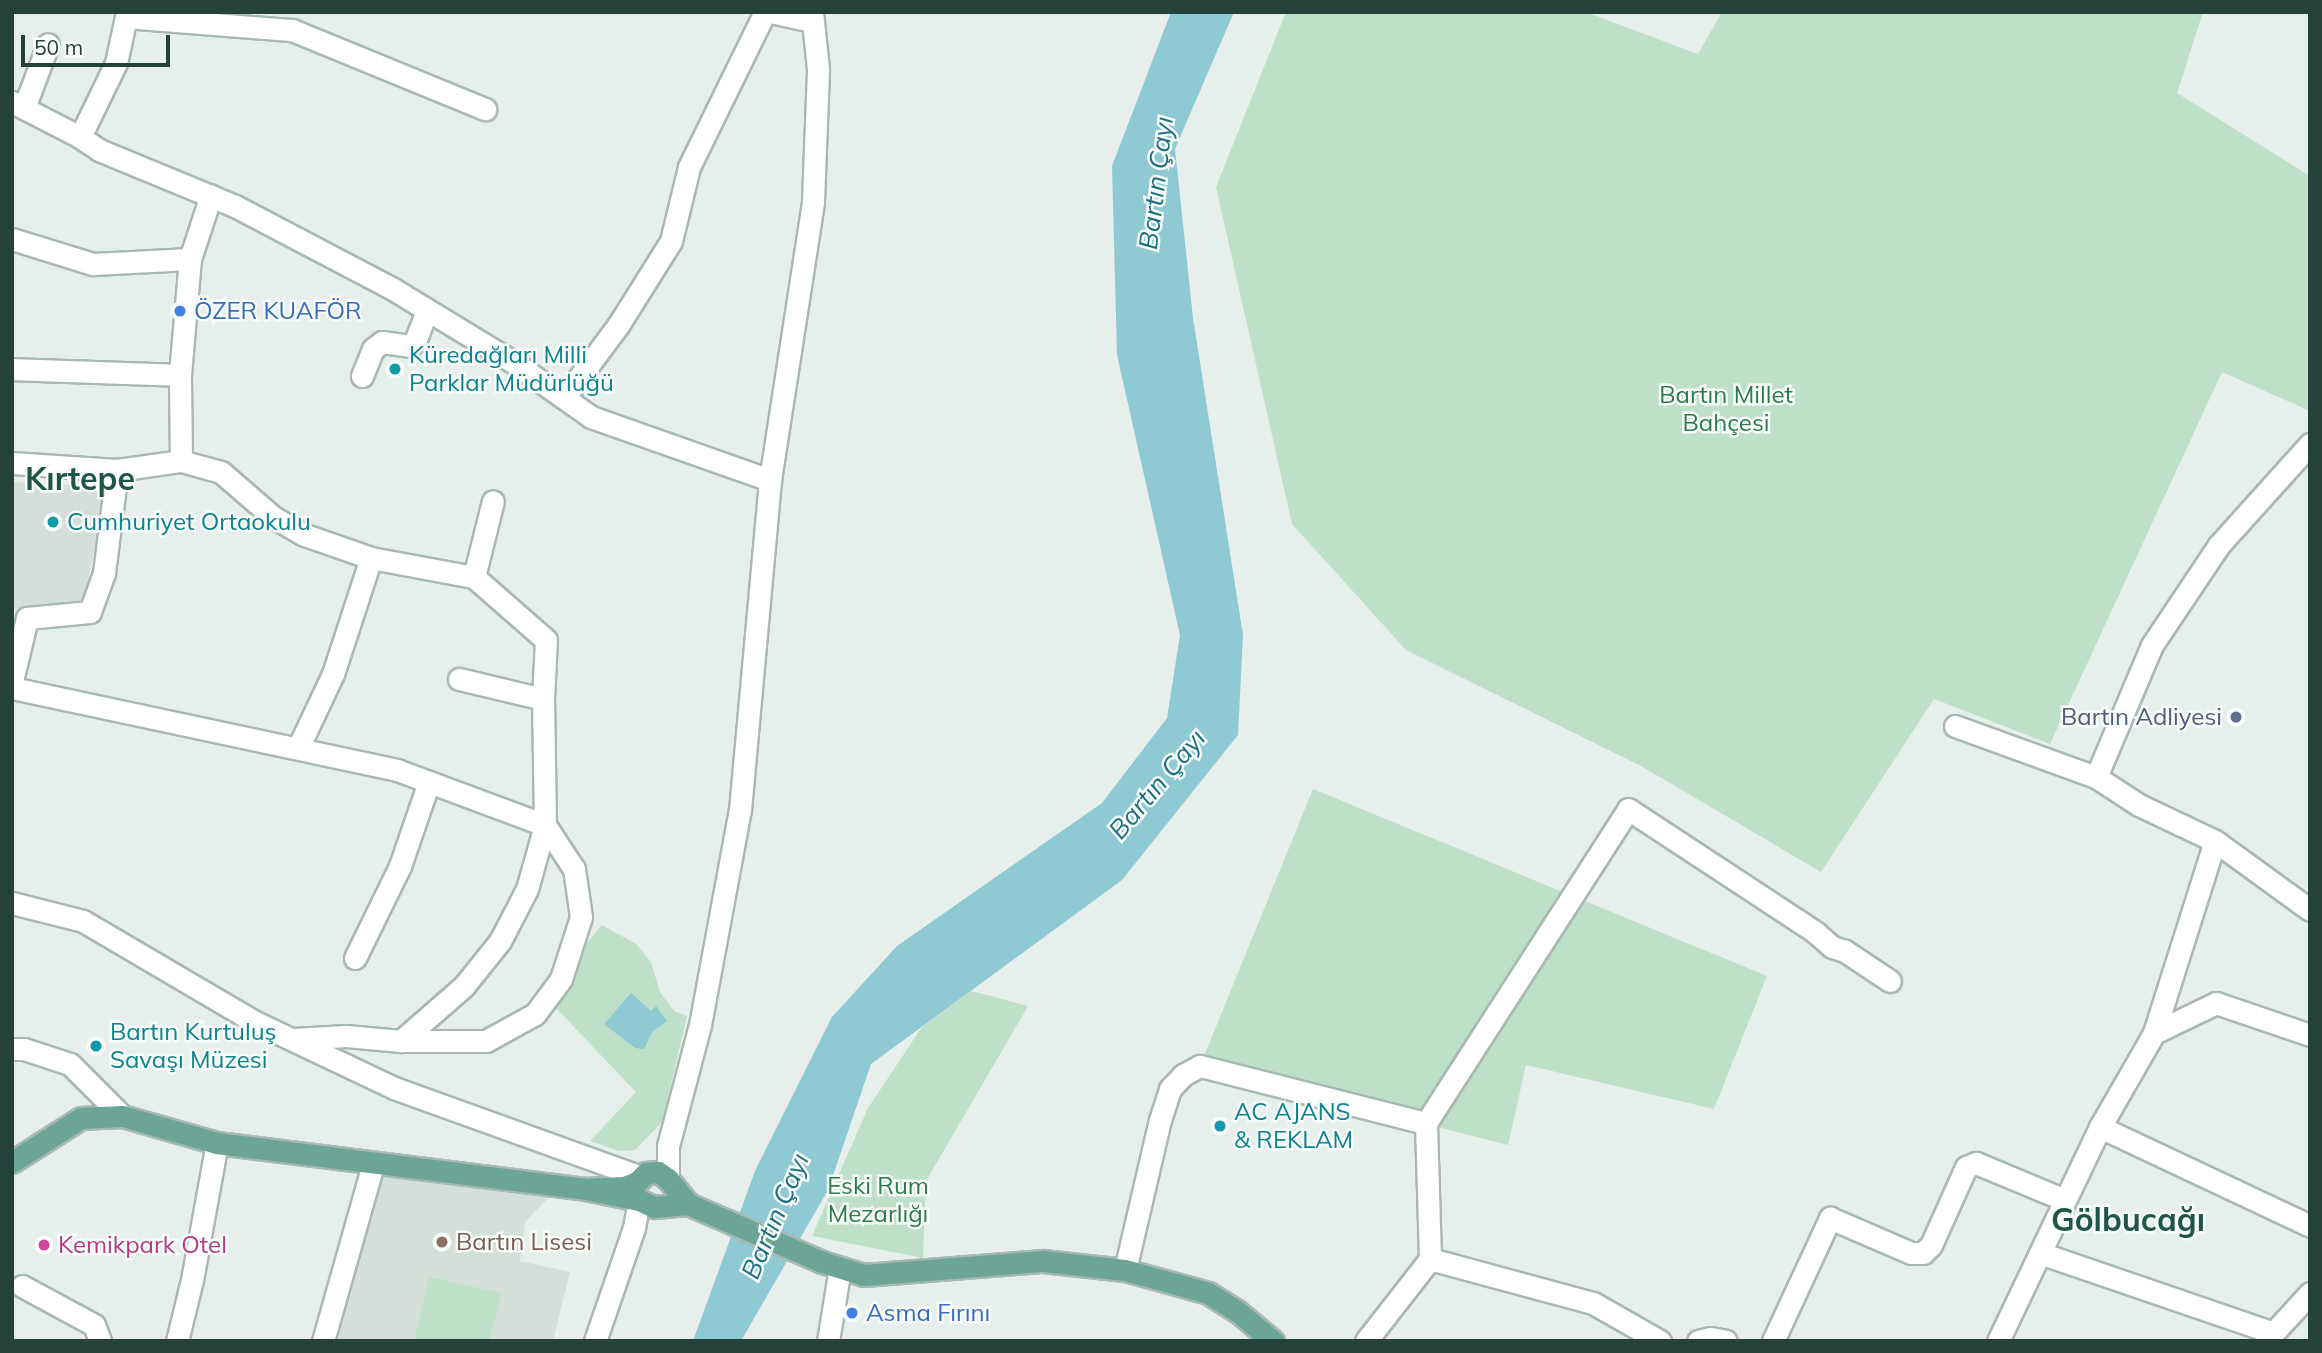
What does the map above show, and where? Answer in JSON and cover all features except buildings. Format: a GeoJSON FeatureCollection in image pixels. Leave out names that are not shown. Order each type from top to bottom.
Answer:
{"type":"FeatureCollection","features":[{"type":"Feature","properties":{"kind":"main road"},"geometry":{"type":"LineString","coordinates":[[12,1162],[81,1118],[122,1116],[217,1143],[373,1164],[584,1189],[624,1187],[670,1195],[669,1181]]}},
{"type":"Feature","properties":{"kind":"main road"},"geometry":{"type":"LineString","coordinates":[[669,1181],[688,1204]]}},
{"type":"Feature","properties":{"kind":"main road"},"geometry":{"type":"LineString","coordinates":[[646,1191],[688,1204],[831,1265],[864,1275],[1043,1261],[1125,1269],[1208,1293],[1237,1311],[1273,1341]]}},
{"type":"Feature","properties":{"kind":"street"},"geometry":{"type":"LineString","coordinates":[[564,398],[618,324],[671,241],[689,167],[765,12]]}},
{"type":"Feature","properties":{"kind":"street"},"geometry":{"type":"LineString","coordinates":[[595,1341],[646,1191],[668,1146],[700,1025],[740,810],[770,480],[813,201],[817,69],[812,17],[770,12]]}},
{"type":"Feature","properties":{"kind":"street"},"geometry":{"type":"LineString","coordinates":[[80,137],[117,63],[126,14],[295,21],[485,109]]}},
{"type":"Feature","properties":{"kind":"street"},"geometry":{"type":"LineString","coordinates":[[48,44],[18,105],[80,137],[99,150],[211,195],[369,276],[510,360],[591,417],[770,480]]}},
{"type":"Feature","properties":{"kind":"street"},"geometry":{"type":"LineString","coordinates":[[181,461],[180,375],[190,259],[211,195]]}},
{"type":"Feature","properties":{"kind":"street"},"geometry":{"type":"LineString","coordinates":[[12,239],[93,264],[190,259]]}},
{"type":"Feature","properties":{"kind":"street"},"geometry":{"type":"LineString","coordinates":[[362,376],[373,349],[382,342],[410,346],[416,339],[427,310]]}},
{"type":"Feature","properties":{"kind":"street"},"geometry":{"type":"LineString","coordinates":[[12,369],[180,375]]}},
{"type":"Feature","properties":{"kind":"street"},"geometry":{"type":"LineString","coordinates":[[2096,777],[2152,645],[2219,545],[2307,451]]}},
{"type":"Feature","properties":{"kind":"street"},"geometry":{"type":"LineString","coordinates":[[12,463],[117,470],[181,461],[221,472],[273,517],[302,534],[371,558],[474,578],[546,640],[543,699],[545,825],[527,889],[500,941],[464,986],[401,1041]]}},
{"type":"Feature","properties":{"kind":"street"},"geometry":{"type":"LineString","coordinates":[[12,681],[27,618],[90,612],[104,573],[117,470]]}},
{"type":"Feature","properties":{"kind":"street"},"geometry":{"type":"LineString","coordinates":[[474,578],[493,501]]}},
{"type":"Feature","properties":{"kind":"street"},"geometry":{"type":"LineString","coordinates":[[298,748],[338,661],[371,558]]}},
{"type":"Feature","properties":{"kind":"street"},"geometry":{"type":"LineString","coordinates":[[459,678],[543,699]]}},
{"type":"Feature","properties":{"kind":"street"},"geometry":{"type":"LineString","coordinates":[[12,688],[397,770],[545,825],[575,869],[581,917],[561,979],[536,1014],[486,1041],[401,1041],[346,1036],[293,1040]]}},
{"type":"Feature","properties":{"kind":"street"},"geometry":{"type":"LineString","coordinates":[[1955,726],[2096,777],[2138,805],[2215,841],[2310,910]]}},
{"type":"Feature","properties":{"kind":"street"},"geometry":{"type":"LineString","coordinates":[[355,958],[400,866],[429,782]]}},
{"type":"Feature","properties":{"kind":"street"},"geometry":{"type":"LineString","coordinates":[[1366,1341],[1430,1259],[1426,1123],[1628,809],[1815,932],[1832,947],[1845,951],[1890,981]]}},
{"type":"Feature","properties":{"kind":"street"},"geometry":{"type":"LineString","coordinates":[[1998,1341],[2100,1127],[2154,1033],[2215,841]]}},
{"type":"Feature","properties":{"kind":"street"},"geometry":{"type":"LineString","coordinates":[[12,903],[83,921],[255,1021],[293,1040],[394,1088],[646,1191]]}},
{"type":"Feature","properties":{"kind":"street"},"geometry":{"type":"LineString","coordinates":[[2154,1033],[2216,1003],[2310,1035]]}},
{"type":"Feature","properties":{"kind":"street"},"geometry":{"type":"LineString","coordinates":[[12,1049],[24,1049],[70,1064],[88,1085],[122,1116]]}},
{"type":"Feature","properties":{"kind":"street"},"geometry":{"type":"LineString","coordinates":[[1125,1269],[1149,1159],[1170,1089],[1183,1075],[1200,1066],[1426,1123]]}},
{"type":"Feature","properties":{"kind":"street"},"geometry":{"type":"LineString","coordinates":[[81,1118],[88,1085]]}},
{"type":"Feature","properties":{"kind":"street"},"geometry":{"type":"LineString","coordinates":[[2100,1127],[2310,1226]]}},
{"type":"Feature","properties":{"kind":"street"},"geometry":{"type":"LineString","coordinates":[[177,1341],[192,1280],[217,1143]]}},
{"type":"Feature","properties":{"kind":"street"},"geometry":{"type":"LineString","coordinates":[[668,1146],[669,1181]]}},
{"type":"Feature","properties":{"kind":"street"},"geometry":{"type":"LineString","coordinates":[[1773,1341],[1830,1218],[1912,1253],[1923,1252],[1931,1245],[1966,1167],[1976,1163],[2065,1200]]}},
{"type":"Feature","properties":{"kind":"street"},"geometry":{"type":"LineString","coordinates":[[323,1341],[373,1164]]}},
{"type":"Feature","properties":{"kind":"street"},"geometry":{"type":"LineString","coordinates":[[2040,1253],[2270,1337],[2310,1293]]}},
{"type":"Feature","properties":{"kind":"street"},"geometry":{"type":"LineString","coordinates":[[1430,1259],[1592,1303],[1660,1341]]}},
{"type":"Feature","properties":{"kind":"street"},"geometry":{"type":"LineString","coordinates":[[827,1340],[831,1265]]}},
{"type":"Feature","properties":{"kind":"street"},"geometry":{"type":"LineString","coordinates":[[22,1286],[94,1325],[100,1341]]}},
{"type":"Feature","properties":{"kind":"street"},"geometry":{"type":"LineString","coordinates":[[1698,1341],[1711,1338],[1726,1341]]}},
{"type":"Feature","properties":{"kind":"shaded area","name":"Cumhuriyet Ortaokulu"},"geometry":{"type":"Polygon","coordinates":[[[12,482],[107,487],[83,604],[14,609],[12,620],[12,482]]]}},
{"type":"Feature","properties":{"kind":"shaded area","name":"Bartın Lisesi"},"geometry":{"type":"Polygon","coordinates":[[[378,1172],[551,1195],[525,1222],[520,1261],[570,1272],[553,1341],[335,1341],[378,1172]]]}},
{"type":"Feature","properties":{"kind":"green space","name":"Bartın Millet Bahçesi"},"geometry":{"type":"Polygon","coordinates":[[[1286,12],[1586,12],[1698,54],[1722,12],[2203,12],[2177,93],[2310,176],[2310,411],[2222,372],[2050,744],[1934,699],[1821,872],[1641,766],[1406,650],[1292,524],[1216,187],[1286,12]]]}},
{"type":"Feature","properties":{"kind":"green space"},"geometry":{"type":"Polygon","coordinates":[[[1313,789],[1767,976],[1714,1109],[1526,1065],[1508,1145],[1200,1066],[1313,789]]]}},
{"type":"Feature","properties":{"kind":"green space"},"geometry":{"type":"Polygon","coordinates":[[[602,925],[636,944],[651,962],[660,992],[674,1011],[687,1016],[662,1122],[635,1150],[619,1151],[590,1141],[636,1092],[552,1004],[565,987],[582,949],[602,925]]]}},
{"type":"Feature","properties":{"kind":"green space","name":"Eski Rum Mezarlığı"},"geometry":{"type":"Polygon","coordinates":[[[971,991],[1028,1006],[926,1181],[923,1258],[812,1236],[868,1108],[922,1027],[971,991]]]}},
{"type":"Feature","properties":{"kind":"green space"},"geometry":{"type":"Polygon","coordinates":[[[429,1277],[502,1293],[489,1341],[414,1341],[429,1277]]]}},
{"type":"Feature","properties":{"kind":"water","name":"Bartın Çayı"},"geometry":{"type":"Polygon","coordinates":[[[1171,12],[1234,12],[1175,149],[1193,318],[1243,635],[1238,735],[1122,880],[871,1064],[828,1190],[741,1341],[693,1341],[755,1171],[832,1017],[897,946],[1102,803],[1167,718],[1180,635],[1117,355],[1112,166],[1171,12]]]}},
{"type":"Feature","properties":{"kind":"water"},"geometry":{"type":"Polygon","coordinates":[[[631,993],[651,1011],[656,1006],[667,1021],[652,1032],[644,1049],[635,1048],[604,1024],[631,993]]]}},
{"type":"Feature","properties":{"kind":"place","name":"ÖZER KUAFÖR"},"geometry":{"type":"Point","coordinates":[180,311]}},
{"type":"Feature","properties":{"kind":"place","name":"Küredağları Milli Parklar Müdürlüğü"},"geometry":{"type":"Point","coordinates":[395,369]}},
{"type":"Feature","properties":{"kind":"place","name":"Cumhuriyet Ortaokulu"},"geometry":{"type":"Point","coordinates":[53,522]}},
{"type":"Feature","properties":{"kind":"place","name":"Bartın Adliyesi"},"geometry":{"type":"Point","coordinates":[2236,717]}},
{"type":"Feature","properties":{"kind":"place","name":"Bartın Kurtuluş Savaşı Müzesi"},"geometry":{"type":"Point","coordinates":[96,1046]}},
{"type":"Feature","properties":{"kind":"place","name":"AC AJANS & REKLAM"},"geometry":{"type":"Point","coordinates":[1220,1126]}},
{"type":"Feature","properties":{"kind":"place","name":"Bartın Lisesi"},"geometry":{"type":"Point","coordinates":[442,1242]}},
{"type":"Feature","properties":{"kind":"place","name":"Kemikpark Otel"},"geometry":{"type":"Point","coordinates":[44,1245]}},
{"type":"Feature","properties":{"kind":"place","name":"Asma Fırını"},"geometry":{"type":"Point","coordinates":[852,1313]}},
{"type":"Feature","properties":{"kind":"district","name":"Kırtepe"},"geometry":{"type":"Point","coordinates":[80,478]}},
{"type":"Feature","properties":{"kind":"district","name":"Gölbucağı"},"geometry":{"type":"Point","coordinates":[2128,1219]}}]}
